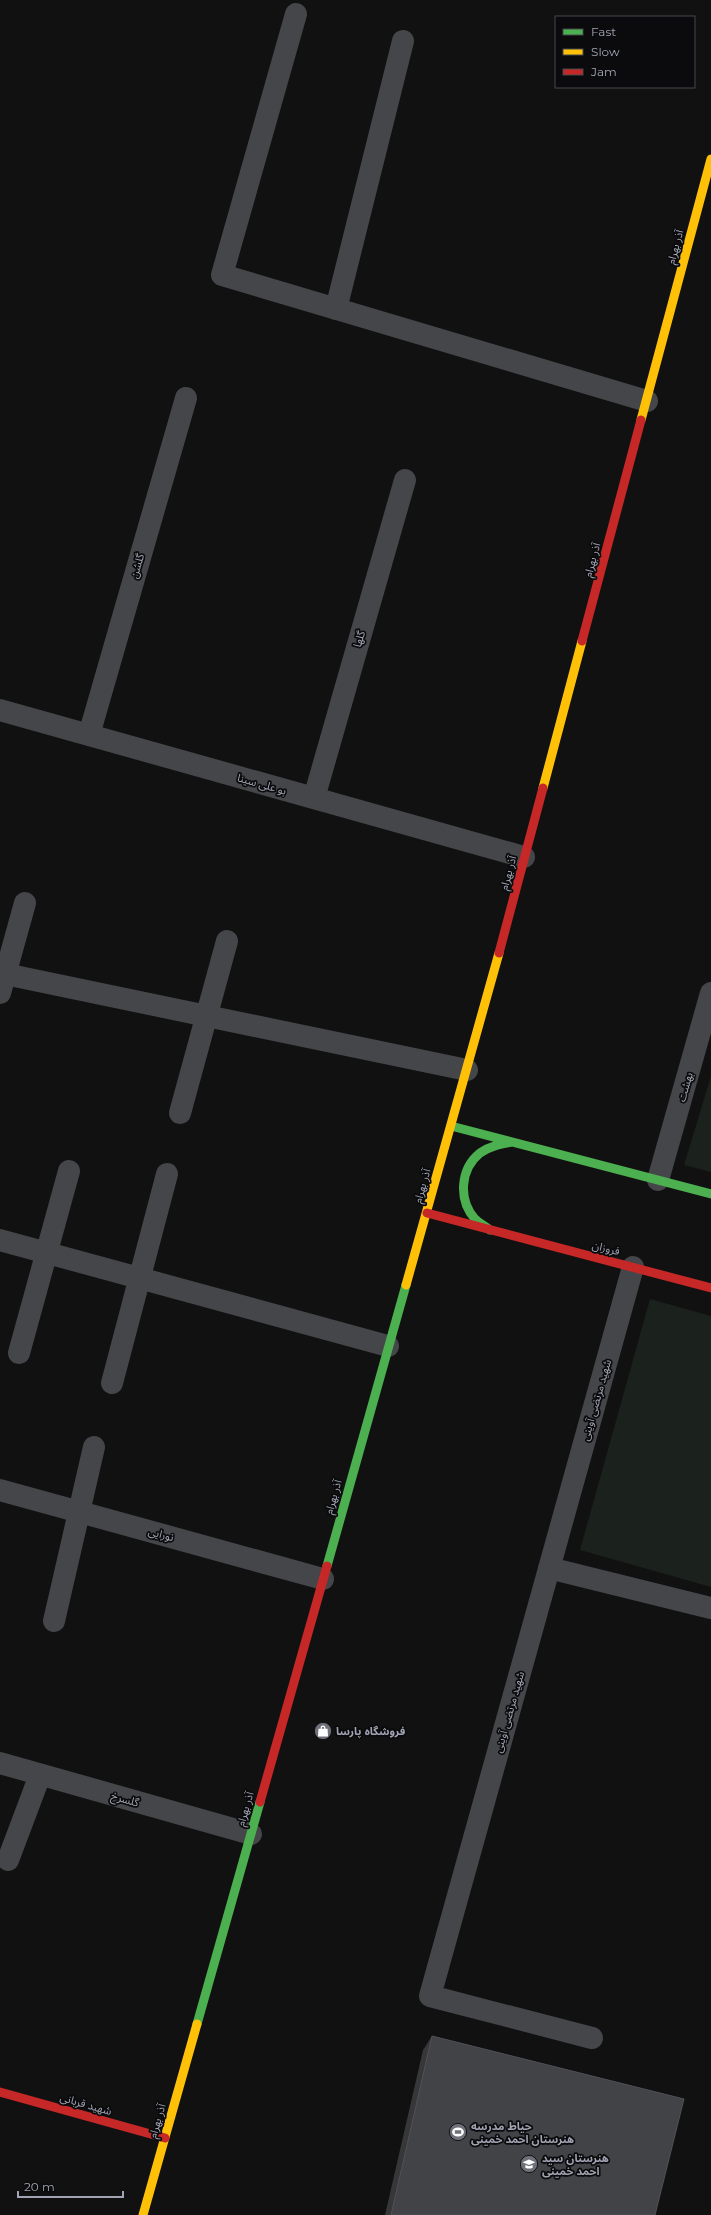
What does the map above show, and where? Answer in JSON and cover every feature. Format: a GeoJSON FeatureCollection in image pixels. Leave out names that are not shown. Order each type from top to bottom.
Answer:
{"type":"FeatureCollection","features":[{"type":"Feature","properties":{"kind":"street"},"geometry":{"type":"LineString","coordinates":[[296,14],[222,275],[647,401]]}},
{"type":"Feature","properties":{"kind":"street"},"geometry":{"type":"LineString","coordinates":[[336,309],[403,41]]}},
{"type":"Feature","properties":{"kind":"street","name":"آذر بهرام"},"geometry":{"type":"LineString","coordinates":[[143,2215],[467,1070],[711,159]]}},
{"type":"Feature","properties":{"kind":"street","name":"گلشن"},"geometry":{"type":"LineString","coordinates":[[88,735],[186,398]]}},
{"type":"Feature","properties":{"kind":"street","name":"گلها"},"geometry":{"type":"LineString","coordinates":[[314,798],[405,480]]}},
{"type":"Feature","properties":{"kind":"street","name":"بو علی سینا"},"geometry":{"type":"LineString","coordinates":[[0,710],[524,857]]}},
{"type":"Feature","properties":{"kind":"street"},"geometry":{"type":"LineString","coordinates":[[25,903],[3,983],[205,1016],[467,1070]]}},
{"type":"Feature","properties":{"kind":"street"},"geometry":{"type":"LineString","coordinates":[[180,1113],[205,1016],[227,940]]}},
{"type":"Feature","properties":{"kind":"street","name":"بهشت"},"geometry":{"type":"LineString","coordinates":[[658,1180],[711,993]]}},
{"type":"Feature","properties":{"kind":"street"},"geometry":{"type":"LineString","coordinates":[[451,1126],[517,1142],[711,1194]]}},
{"type":"Feature","properties":{"kind":"street"},"geometry":{"type":"LineString","coordinates":[[494,1232],[481,1225],[470,1213],[464,1200],[463,1185],[467,1170],[475,1157],[487,1147],[501,1142],[517,1142]]}},
{"type":"Feature","properties":{"kind":"street"},"geometry":{"type":"LineString","coordinates":[[19,1353],[45,1253],[69,1171]]}},
{"type":"Feature","properties":{"kind":"street"},"geometry":{"type":"LineString","coordinates":[[112,1383],[141,1278],[167,1174]]}},
{"type":"Feature","properties":{"kind":"street","name":"فروزان"},"geometry":{"type":"LineString","coordinates":[[426,1212],[494,1232],[711,1288]]}},
{"type":"Feature","properties":{"kind":"street"},"geometry":{"type":"LineString","coordinates":[[0,1240],[388,1346]]}},
{"type":"Feature","properties":{"kind":"street","name":"شهید مرتضی آوینی"},"geometry":{"type":"LineString","coordinates":[[592,2038],[430,1996],[633,1267]]}},
{"type":"Feature","properties":{"kind":"street"},"geometry":{"type":"LineString","coordinates":[[54,1621],[94,1448]]}},
{"type":"Feature","properties":{"kind":"street","name":"نورایی"},"geometry":{"type":"LineString","coordinates":[[0,1490],[323,1579]]}},
{"type":"Feature","properties":{"kind":"street"},"geometry":{"type":"LineString","coordinates":[[549,1568],[711,1608]]}},
{"type":"Feature","properties":{"kind":"street","name":"گلسرخ"},"geometry":{"type":"LineString","coordinates":[[0,1763],[251,1834]]}},
{"type":"Feature","properties":{"kind":"street"},"geometry":{"type":"LineString","coordinates":[[8,1860],[40,1774]]}},
{"type":"Feature","properties":{"kind":"street","name":"شهید قربانی"},"geometry":{"type":"LineString","coordinates":[[0,2092],[164,2138]]}},
{"type":"Feature","properties":{"kind":"shaded area"},"geometry":{"type":"Polygon","coordinates":[[[711,1076],[711,1172],[684,1165],[711,1076]]]}},
{"type":"Feature","properties":{"kind":"shaded area"},"geometry":{"type":"Polygon","coordinates":[[[650,1299],[711,1316],[711,1587],[580,1550],[650,1299]]]}},
{"type":"Feature","properties":{"kind":"building","name":"هنرستان سید احمد خمینی"},"geometry":{"type":"Polygon","coordinates":[[[432,2036],[684,2099],[655,2215],[391,2215],[432,2036]]]}},
{"type":"Feature","properties":{"kind":"traffic: fast"},"geometry":{"type":"LineString","coordinates":[[451,1126],[711,1194]]}},
{"type":"Feature","properties":{"kind":"traffic: fast"},"geometry":{"type":"LineString","coordinates":[[490,1230],[475,1219],[466,1203],[464,1194],[465,1176],[468,1167],[480,1153],[492,1147],[512,1142]]}},
{"type":"Feature","properties":{"kind":"traffic: fast"},"geometry":{"type":"LineString","coordinates":[[327,1566],[406,1285]]}},
{"type":"Feature","properties":{"kind":"traffic: fast"},"geometry":{"type":"LineString","coordinates":[[197,2024],[260,1802]]}},
{"type":"Feature","properties":{"kind":"traffic: slow"},"geometry":{"type":"LineString","coordinates":[[641,420],[711,159]]}},
{"type":"Feature","properties":{"kind":"traffic: slow"},"geometry":{"type":"LineString","coordinates":[[543,788],[582,641]]}},
{"type":"Feature","properties":{"kind":"traffic: slow"},"geometry":{"type":"LineString","coordinates":[[406,1285],[499,953]]}},
{"type":"Feature","properties":{"kind":"traffic: slow"},"geometry":{"type":"LineString","coordinates":[[143,2215],[197,2024]]}},
{"type":"Feature","properties":{"kind":"traffic: jam"},"geometry":{"type":"LineString","coordinates":[[582,641],[641,420]]}},
{"type":"Feature","properties":{"kind":"traffic: jam"},"geometry":{"type":"LineString","coordinates":[[499,953],[543,788]]}},
{"type":"Feature","properties":{"kind":"traffic: jam"},"geometry":{"type":"LineString","coordinates":[[427,1213],[711,1288]]}},
{"type":"Feature","properties":{"kind":"traffic: jam"},"geometry":{"type":"LineString","coordinates":[[260,1802],[327,1566]]}},
{"type":"Feature","properties":{"kind":"traffic: jam"},"geometry":{"type":"LineString","coordinates":[[0,2092],[165,2138]]}},
{"type":"Feature","properties":{"kind":"place","name":"فروشگاه پارسا"},"geometry":{"type":"Point","coordinates":[323,1731]}},
{"type":"Feature","properties":{"kind":"place","name":"حیاط مدرسه هنرستان احمد خمینی"},"geometry":{"type":"Point","coordinates":[458,2132]}},
{"type":"Feature","properties":{"kind":"place","name":"هنرستان سید احمد خمینی"},"geometry":{"type":"Point","coordinates":[529,2164]}}]}
